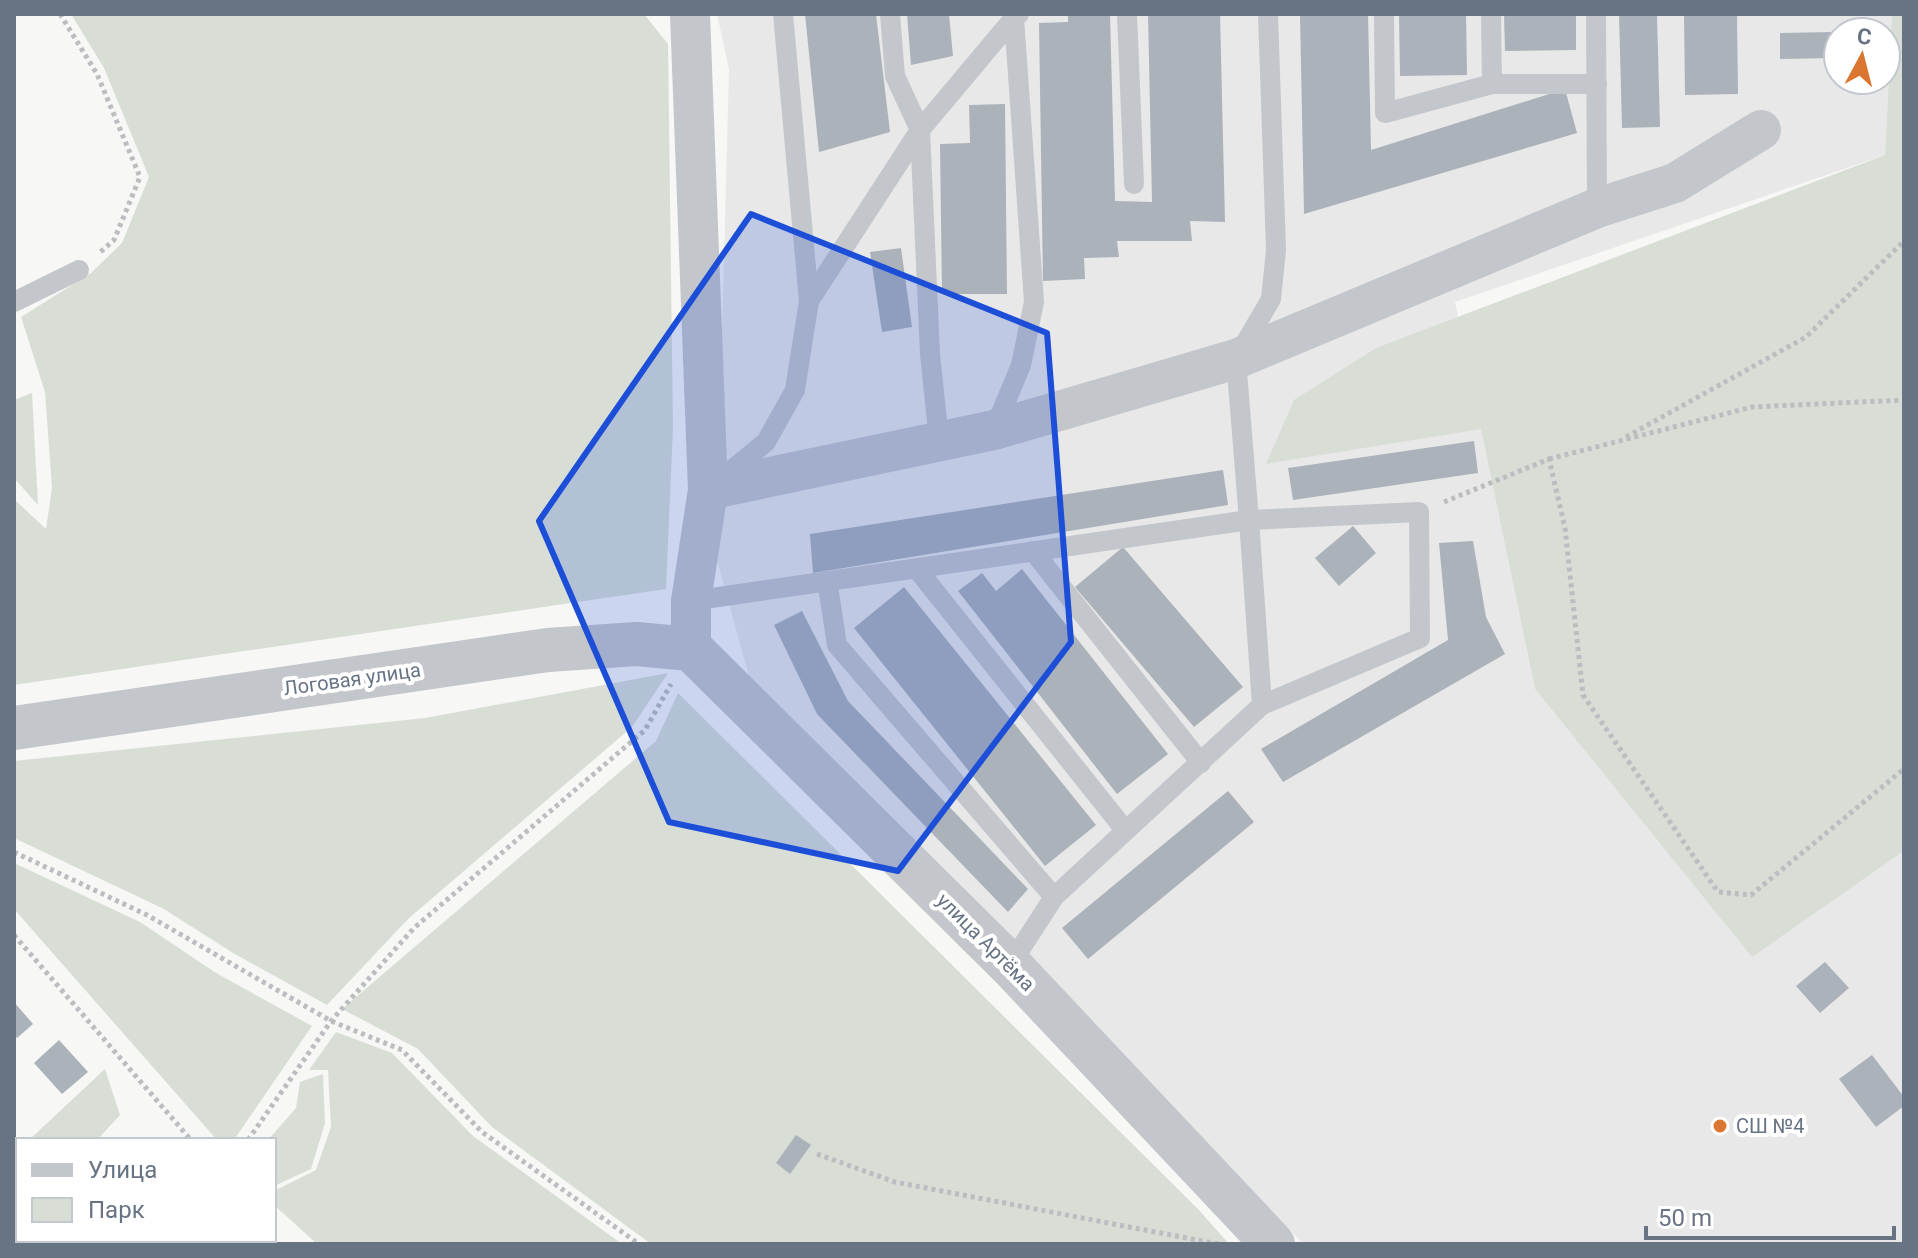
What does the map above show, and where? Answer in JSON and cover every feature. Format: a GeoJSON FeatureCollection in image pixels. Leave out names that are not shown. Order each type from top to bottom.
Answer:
{"type":"FeatureCollection","features":[{"type":"Feature","properties":{"kind":"street"},"geometry":{"type":"LineString","coordinates":[[690,14],[708,490],[691,601],[691,649]]}},
{"type":"Feature","properties":{"kind":"street"},"geometry":{"type":"LineString","coordinates":[[708,490],[994,430],[1236,359],[1597,208],[1675,183],[1761,130]]}},
{"type":"Feature","properties":{"kind":"street","name":"Логовая улица"},"geometry":{"type":"LineString","coordinates":[[14,728],[548,650],[636,644],[691,649]]}},
{"type":"Feature","properties":{"kind":"street","name":"улица Артёма"},"geometry":{"type":"LineString","coordinates":[[691,649],[1010,965],[1273,1244]]}},
{"type":"Feature","properties":{"kind":"lane"},"geometry":{"type":"LineString","coordinates":[[708,490],[766,442],[795,390],[809,301],[783,14]]}},
{"type":"Feature","properties":{"kind":"lane"},"geometry":{"type":"LineString","coordinates":[[890,14],[895,76],[920,130],[930,354],[939,440]]}},
{"type":"Feature","properties":{"kind":"lane"},"geometry":{"type":"LineString","coordinates":[[1127,14],[1134,184]]}},
{"type":"Feature","properties":{"kind":"lane"},"geometry":{"type":"LineString","coordinates":[[1262,705],[1236,359],[1271,299],[1276,250],[1268,14]]}},
{"type":"Feature","properties":{"kind":"lane"},"geometry":{"type":"LineString","coordinates":[[1384,14],[1385,113],[1492,84],[1597,84]]}},
{"type":"Feature","properties":{"kind":"lane"},"geometry":{"type":"LineString","coordinates":[[1491,14],[1492,84]]}},
{"type":"Feature","properties":{"kind":"lane"},"geometry":{"type":"LineString","coordinates":[[1596,14],[1597,208]]}},
{"type":"Feature","properties":{"kind":"lane"},"geometry":{"type":"LineString","coordinates":[[809,301],[920,130],[1015,15]]}},
{"type":"Feature","properties":{"kind":"lane"},"geometry":{"type":"LineString","coordinates":[[994,430],[1021,365],[1034,302],[1015,15]]}},
{"type":"Feature","properties":{"kind":"lane"},"geometry":{"type":"LineString","coordinates":[[14,302],[79,270]]}},
{"type":"Feature","properties":{"kind":"lane"},"geometry":{"type":"LineString","coordinates":[[691,601],[1249,520],[1419,512],[1420,638],[1262,705],[1054,897],[1010,965]]}},
{"type":"Feature","properties":{"kind":"lane"},"geometry":{"type":"LineString","coordinates":[[1033,551],[1201,763]]}},
{"type":"Feature","properties":{"kind":"lane"},"geometry":{"type":"LineString","coordinates":[[917,569],[1125,830]]}},
{"type":"Feature","properties":{"kind":"lane"},"geometry":{"type":"LineString","coordinates":[[827,580],[837,645],[1054,897]]}},
{"type":"Feature","properties":{"kind":"path"},"geometry":{"type":"LineString","coordinates":[[60,14],[97,74],[140,177],[114,240],[79,270]]}},
{"type":"Feature","properties":{"kind":"path"},"geometry":{"type":"LineString","coordinates":[[1620,441],[1806,337],[1904,241]]}},
{"type":"Feature","properties":{"kind":"path"},"geometry":{"type":"LineString","coordinates":[[1419,512],[1549,459],[1752,407],[1904,400]]}},
{"type":"Feature","properties":{"kind":"path"},"geometry":{"type":"LineString","coordinates":[[1549,459],[1565,528],[1583,695],[1718,892],[1751,895],[1904,769]]}},
{"type":"Feature","properties":{"kind":"path"},"geometry":{"type":"LineString","coordinates":[[249,1138],[331,1021],[414,928],[645,730],[691,649]]}},
{"type":"Feature","properties":{"kind":"path"},"geometry":{"type":"LineString","coordinates":[[14,852],[147,915],[331,1021],[402,1050],[482,1132],[639,1244]]}},
{"type":"Feature","properties":{"kind":"path"},"geometry":{"type":"LineString","coordinates":[[14,935],[189,1138]]}},
{"type":"Feature","properties":{"kind":"path"},"geometry":{"type":"LineString","coordinates":[[817,1154],[895,1182],[1219,1244]]}},
{"type":"Feature","properties":{"kind":"highlighted area"},"geometry":{"type":"Polygon","coordinates":[[[751,214],[1047,333],[1071,642],[898,871],[669,822],[539,521],[751,214]]]}},
{"type":"Feature","properties":{"kind":"shaded area"},"geometry":{"type":"Polygon","coordinates":[[[717,14],[1892,14],[1822,16],[1822,96],[1888,96],[1885,155],[1455,302],[1535,689],[1752,956],[1904,851],[1904,1244],[1303,1244],[1087,1014],[790,722],[749,676],[716,557],[729,69],[717,14]]]}},
{"type":"Feature","properties":{"kind":"green space"},"geometry":{"type":"Polygon","coordinates":[[[71,14],[644,14],[668,44],[673,427],[666,589],[14,685],[14,499],[46,529],[52,488],[45,392],[21,317],[91,273],[122,243],[149,177],[104,68],[71,14]]]}},
{"type":"Feature","properties":{"kind":"green space"},"geometry":{"type":"Polygon","coordinates":[[[1904,14],[1904,851],[1752,957],[1535,689],[1481,429],[1266,464],[1294,400],[1376,348],[1885,155],[1888,96],[1902,96],[1902,16],[1892,16],[1904,14]]]}},
{"type":"Feature","properties":{"kind":"green space"},"geometry":{"type":"Polygon","coordinates":[[[32,393],[38,505],[14,478],[14,400],[32,393]]]}},
{"type":"Feature","properties":{"kind":"green space"},"geometry":{"type":"Polygon","coordinates":[[[668,673],[632,727],[408,919],[327,1005],[233,953],[164,909],[14,838],[14,761],[425,718],[668,673]]]}},
{"type":"Feature","properties":{"kind":"green space"},"geometry":{"type":"Polygon","coordinates":[[[678,693],[1198,1209],[1229,1244],[651,1244],[492,1127],[418,1049],[342,1009],[656,741],[678,693]]]}},
{"type":"Feature","properties":{"kind":"green space"},"geometry":{"type":"Polygon","coordinates":[[[14,863],[140,922],[216,973],[312,1026],[235,1138],[215,1138],[14,909],[14,863]]]}},
{"type":"Feature","properties":{"kind":"green space"},"geometry":{"type":"Polygon","coordinates":[[[336,1032],[392,1053],[473,1136],[622,1244],[317,1244],[276,1207],[276,1190],[316,1170],[331,1127],[328,1070],[309,1070],[336,1032]]]}},
{"type":"Feature","properties":{"kind":"green space"},"geometry":{"type":"Polygon","coordinates":[[[105,1069],[120,1115],[99,1138],[31,1138],[105,1069]]]}},
{"type":"Feature","properties":{"kind":"green space"},"geometry":{"type":"Polygon","coordinates":[[[323,1074],[325,1123],[311,1169],[276,1185],[276,1138],[270,1138],[296,1108],[300,1082],[323,1074]]]}},
{"type":"Feature","properties":{"kind":"building"},"geometry":{"type":"Polygon","coordinates":[[[805,14],[876,14],[890,132],[819,152],[805,14]]]}},
{"type":"Feature","properties":{"kind":"building"},"geometry":{"type":"Polygon","coordinates":[[[907,14],[949,14],[953,56],[911,65],[907,14]]]}},
{"type":"Feature","properties":{"kind":"building"},"geometry":{"type":"Polygon","coordinates":[[[1068,14],[1110,14],[1115,201],[1152,202],[1148,14],[1220,14],[1225,222],[1190,221],[1192,241],[1117,241],[1119,257],[1084,258],[1085,279],[1043,281],[1039,23],[1068,22],[1068,14]]]}},
{"type":"Feature","properties":{"kind":"building"},"geometry":{"type":"Polygon","coordinates":[[[1300,14],[1368,14],[1371,150],[1565,89],[1577,133],[1304,214],[1300,14]]]}},
{"type":"Feature","properties":{"kind":"building"},"geometry":{"type":"Polygon","coordinates":[[[1399,14],[1466,14],[1467,75],[1400,76],[1399,14]]]}},
{"type":"Feature","properties":{"kind":"building"},"geometry":{"type":"Polygon","coordinates":[[[1504,14],[1576,14],[1576,50],[1505,51],[1504,14]]]}},
{"type":"Feature","properties":{"kind":"building"},"geometry":{"type":"Polygon","coordinates":[[[1619,14],[1657,14],[1660,127],[1622,128],[1619,14]]]}},
{"type":"Feature","properties":{"kind":"building"},"geometry":{"type":"Polygon","coordinates":[[[1684,14],[1737,14],[1738,94],[1685,95],[1684,14]]]}},
{"type":"Feature","properties":{"kind":"building"},"geometry":{"type":"Polygon","coordinates":[[[1822,32],[1822,58],[1780,59],[1780,33],[1822,32]]]}},
{"type":"Feature","properties":{"kind":"building"},"geometry":{"type":"Polygon","coordinates":[[[1005,104],[1007,294],[942,294],[940,144],[970,143],[969,105],[1005,104]]]}},
{"type":"Feature","properties":{"kind":"building"},"geometry":{"type":"Polygon","coordinates":[[[901,248],[912,327],[882,332],[870,252],[901,248]]]}},
{"type":"Feature","properties":{"kind":"building"},"geometry":{"type":"Polygon","coordinates":[[[1474,441],[1478,473],[1293,500],[1288,468],[1474,441]]]}},
{"type":"Feature","properties":{"kind":"building"},"geometry":{"type":"Polygon","coordinates":[[[1223,470],[1228,505],[813,573],[810,534],[1223,470]]]}},
{"type":"Feature","properties":{"kind":"building"},"geometry":{"type":"Polygon","coordinates":[[[1353,526],[1376,553],[1339,586],[1315,558],[1353,526]]]}},
{"type":"Feature","properties":{"kind":"building"},"geometry":{"type":"Polygon","coordinates":[[[1473,541],[1486,617],[1505,654],[1283,782],[1261,749],[1448,640],[1439,543],[1473,541]]]}},
{"type":"Feature","properties":{"kind":"building"},"geometry":{"type":"Polygon","coordinates":[[[1123,547],[1243,687],[1194,727],[1075,587],[1123,547]]]}},
{"type":"Feature","properties":{"kind":"building"},"geometry":{"type":"Polygon","coordinates":[[[1022,569],[1168,754],[1117,794],[958,591],[982,573],[996,591],[1022,569]]]}},
{"type":"Feature","properties":{"kind":"building"},"geometry":{"type":"Polygon","coordinates":[[[904,587],[1096,825],[1045,866],[854,628],[904,587]]]}},
{"type":"Feature","properties":{"kind":"building"},"geometry":{"type":"Polygon","coordinates":[[[802,611],[848,701],[1028,889],[1008,912],[817,714],[774,625],[802,611]]]}},
{"type":"Feature","properties":{"kind":"building"},"geometry":{"type":"Polygon","coordinates":[[[1228,791],[1254,822],[1088,959],[1062,928],[1228,791]]]}},
{"type":"Feature","properties":{"kind":"building"},"geometry":{"type":"Polygon","coordinates":[[[1825,962],[1849,988],[1820,1013],[1796,986],[1825,962]]]}},
{"type":"Feature","properties":{"kind":"building"},"geometry":{"type":"Polygon","coordinates":[[[14,1002],[33,1024],[17,1038],[14,1035],[14,1002]]]}},
{"type":"Feature","properties":{"kind":"building"},"geometry":{"type":"Polygon","coordinates":[[[59,1040],[88,1072],[62,1094],[34,1063],[59,1040]]]}},
{"type":"Feature","properties":{"kind":"building"},"geometry":{"type":"Polygon","coordinates":[[[1872,1055],[1904,1097],[1904,1106],[1876,1127],[1839,1079],[1872,1055]]]}},
{"type":"Feature","properties":{"kind":"building"},"geometry":{"type":"Polygon","coordinates":[[[796,1135],[811,1145],[790,1174],[776,1163],[796,1135]]]}},
{"type":"Feature","properties":{"kind":"place","name":"СШ №4"},"geometry":{"type":"Point","coordinates":[1720,1126]}}]}
